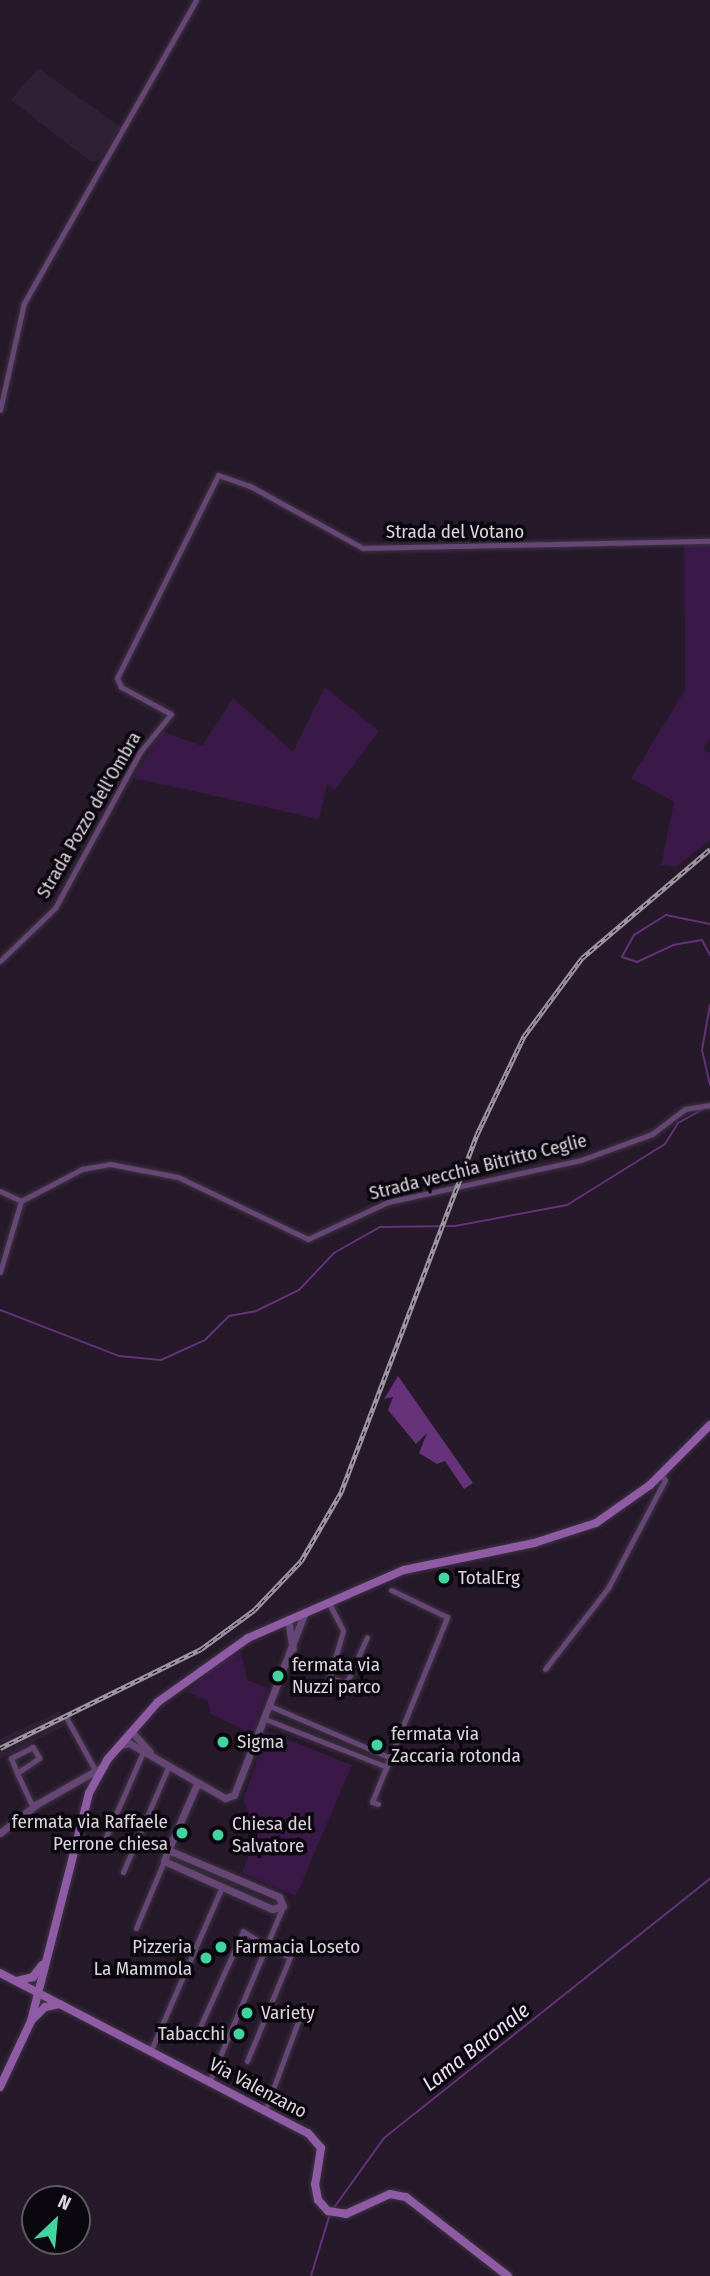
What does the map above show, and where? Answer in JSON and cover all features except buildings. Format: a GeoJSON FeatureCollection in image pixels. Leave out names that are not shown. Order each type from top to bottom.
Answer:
{"type":"FeatureCollection","features":[{"type":"Feature","properties":{"kind":"main road"},"geometry":{"type":"LineString","coordinates":[[0,2087],[31,2021],[81,1816],[99,1767],[142,1718],[197,1670],[272,1626],[422,1564],[582,1530],[662,1475],[710,1425]]}},
{"type":"Feature","properties":{"kind":"main road"},"geometry":{"type":"LineString","coordinates":[[31,2021],[32,1997],[17,1981],[33,1977],[46,1961]]}},
{"type":"Feature","properties":{"kind":"main road"},"geometry":{"type":"LineString","coordinates":[[46,1961],[44,1987],[62,2004]]}},
{"type":"Feature","properties":{"kind":"main road","name":"Via Valenzano"},"geometry":{"type":"LineString","coordinates":[[0,1973],[266,2108],[318,2143],[322,2155],[315,2184],[318,2200],[331,2213],[346,2214],[390,2194],[406,2197],[508,2276]]}},
{"type":"Feature","properties":{"kind":"main road"},"geometry":{"type":"LineString","coordinates":[[31,2021],[45,2007],[62,2004]]}},
{"type":"Feature","properties":{"kind":"street"},"geometry":{"type":"LineString","coordinates":[[0,410],[24,303],[196,0]]}},
{"type":"Feature","properties":{"kind":"street","name":"Strada del Votano"},"geometry":{"type":"LineString","coordinates":[[218,475],[262,492],[359,547],[710,541]]}},
{"type":"Feature","properties":{"kind":"street","name":"Strada Pozzo dell'Ombra"},"geometry":{"type":"LineString","coordinates":[[0,961],[55,908],[140,752],[171,714],[121,687],[117,678],[218,475]]}},
{"type":"Feature","properties":{"kind":"street","name":"Strada vecchia Bitritto Ceglie"},"geometry":{"type":"LineString","coordinates":[[21,1201],[82,1169],[110,1164],[178,1177],[308,1239],[388,1202],[581,1160],[652,1134],[685,1109],[710,1105]]}},
{"type":"Feature","properties":{"kind":"street"},"geometry":{"type":"LineString","coordinates":[[0,1191],[21,1201],[0,1272]]}},
{"type":"Feature","properties":{"kind":"street"},"geometry":{"type":"LineString","coordinates":[[545,1669],[608,1588],[665,1480],[662,1475]]}},
{"type":"Feature","properties":{"kind":"street"},"geometry":{"type":"LineString","coordinates":[[378,1804],[372,1802],[447,1617],[391,1590]]}},
{"type":"Feature","properties":{"kind":"street"},"geometry":{"type":"LineString","coordinates":[[328,1603],[343,1631],[329,1679],[347,1682],[367,1637]]}},
{"type":"Feature","properties":{"kind":"street"},"geometry":{"type":"LineString","coordinates":[[119,1746],[132,1745],[230,1798],[301,1635],[306,1612]]}},
{"type":"Feature","properties":{"kind":"street"},"geometry":{"type":"LineString","coordinates":[[289,1619],[301,1635]]}},
{"type":"Feature","properties":{"kind":"street"},"geometry":{"type":"LineString","coordinates":[[289,1619],[293,1650]]}},
{"type":"Feature","properties":{"kind":"street"},"geometry":{"type":"LineString","coordinates":[[272,1626],[291,1634]]}},
{"type":"Feature","properties":{"kind":"street"},"geometry":{"type":"LineString","coordinates":[[270,1706],[391,1758]]}},
{"type":"Feature","properties":{"kind":"street"},"geometry":{"type":"LineString","coordinates":[[140,1736],[142,1718]]}},
{"type":"Feature","properties":{"kind":"street"},"geometry":{"type":"LineString","coordinates":[[0,1833],[33,1807],[99,1767],[67,1719]]}},
{"type":"Feature","properties":{"kind":"street"},"geometry":{"type":"LineString","coordinates":[[265,1719],[387,1767]]}},
{"type":"Feature","properties":{"kind":"street"},"geometry":{"type":"LineString","coordinates":[[132,1730],[140,1736],[155,1757]]}},
{"type":"Feature","properties":{"kind":"street"},"geometry":{"type":"LineString","coordinates":[[132,1730],[132,1745]]}},
{"type":"Feature","properties":{"kind":"street"},"geometry":{"type":"LineString","coordinates":[[17,1773],[39,1758],[33,1747],[11,1758],[17,1773],[33,1807]]}},
{"type":"Feature","properties":{"kind":"street"},"geometry":{"type":"LineString","coordinates":[[105,1839],[143,1752]]}},
{"type":"Feature","properties":{"kind":"street"},"geometry":{"type":"LineString","coordinates":[[22,1753],[29,1765]]}},
{"type":"Feature","properties":{"kind":"street"},"geometry":{"type":"LineString","coordinates":[[123,1872],[169,1765]]}},
{"type":"Feature","properties":{"kind":"street"},"geometry":{"type":"LineString","coordinates":[[136,1928],[198,1782]]}},
{"type":"Feature","properties":{"kind":"street"},"geometry":{"type":"LineString","coordinates":[[169,1850],[279,1897],[283,1906],[210,2080]]}},
{"type":"Feature","properties":{"kind":"street"},"geometry":{"type":"LineString","coordinates":[[164,1861],[275,1910],[283,1906]]}},
{"type":"Feature","properties":{"kind":"street"},"geometry":{"type":"LineString","coordinates":[[151,2050],[222,1887]]}},
{"type":"Feature","properties":{"kind":"street"},"geometry":{"type":"LineString","coordinates":[[195,2038],[243,1931],[266,1947],[290,1957],[247,2062]]}},
{"type":"Feature","properties":{"kind":"street"},"geometry":{"type":"LineString","coordinates":[[266,2108],[304,2005]]}},
{"type":"Feature","properties":{"kind":"shaded area"},"geometry":{"type":"Polygon","coordinates":[[[38,68],[120,127],[99,160],[91,162],[11,100],[38,68]]]}},
{"type":"Feature","properties":{"kind":"shaded area"},"geometry":{"type":"Polygon","coordinates":[[[710,540],[710,739],[703,749],[710,753],[710,840],[676,867],[661,865],[674,802],[631,778],[685,690],[684,541],[710,540]]]}},
{"type":"Feature","properties":{"kind":"shaded area"},"geometry":{"type":"Polygon","coordinates":[[[325,687],[379,731],[335,790],[327,784],[319,819],[133,778],[162,731],[202,746],[233,698],[293,752],[325,687]]]}},
{"type":"Feature","properties":{"kind":"shaded area"},"geometry":{"type":"Polygon","coordinates":[[[398,1376],[473,1483],[464,1489],[445,1461],[437,1464],[419,1453],[427,1433],[416,1444],[388,1410],[393,1397],[384,1399],[398,1376]]]}},
{"type":"Feature","properties":{"kind":"shaded area"},"geometry":{"type":"Polygon","coordinates":[[[241,1652],[247,1680],[268,1688],[252,1734],[211,1714],[208,1701],[187,1692],[214,1666],[241,1652]]]}},
{"type":"Feature","properties":{"kind":"shaded area"},"geometry":{"type":"Polygon","coordinates":[[[60,1711],[66,1725],[0,1759],[0,1739],[60,1711]]]}},
{"type":"Feature","properties":{"kind":"shaded area"},"geometry":{"type":"Polygon","coordinates":[[[267,1731],[352,1765],[296,1896],[242,1873],[257,1835],[243,1800],[267,1731]]]}},
{"type":"Feature","properties":{"kind":"waterway"},"geometry":{"type":"LineString","coordinates":[[710,924],[666,915],[634,935],[622,957],[637,962],[673,945],[702,940],[710,955]]}},
{"type":"Feature","properties":{"kind":"waterway"},"geometry":{"type":"LineString","coordinates":[[710,1005],[702,1050],[710,1085]]}},
{"type":"Feature","properties":{"kind":"waterway"},"geometry":{"type":"LineString","coordinates":[[0,1310],[119,1356],[161,1360],[205,1340],[229,1316],[256,1311],[299,1290],[334,1253],[380,1227],[455,1226],[567,1205],[665,1144],[678,1123],[703,1109]]}},
{"type":"Feature","properties":{"kind":"waterway","name":"Lama Baronale"},"geometry":{"type":"LineString","coordinates":[[333,2209],[384,2138],[710,1879]]}},
{"type":"Feature","properties":{"kind":"waterway","name":"Lama Baronale"},"geometry":{"type":"LineString","coordinates":[[311,2276],[330,2214]]}},
{"type":"Feature","properties":{"kind":"railway"},"geometry":{"type":"LineString","coordinates":[[0,1748],[201,1649],[254,1610],[301,1561],[341,1492],[477,1134],[524,1036],[582,958],[710,849]]}},
{"type":"Feature","properties":{"kind":"place","name":"TotalErg"},"geometry":{"type":"Point","coordinates":[444,1578]}},
{"type":"Feature","properties":{"kind":"place","name":"fermata via Nuzzi parco"},"geometry":{"type":"Point","coordinates":[278,1676]}},
{"type":"Feature","properties":{"kind":"place","name":"Sigma"},"geometry":{"type":"Point","coordinates":[223,1742]}},
{"type":"Feature","properties":{"kind":"place","name":"fermata via Zaccaria rotonda"},"geometry":{"type":"Point","coordinates":[377,1745]}},
{"type":"Feature","properties":{"kind":"place","name":"fermata via Raffaele Perrone chiesa"},"geometry":{"type":"Point","coordinates":[182,1833]}},
{"type":"Feature","properties":{"kind":"place","name":"Chiesa del Salvatore"},"geometry":{"type":"Point","coordinates":[218,1835]}},
{"type":"Feature","properties":{"kind":"place","name":"Farmacia Loseto"},"geometry":{"type":"Point","coordinates":[221,1947]}},
{"type":"Feature","properties":{"kind":"place","name":"Pizzeria La Mammola"},"geometry":{"type":"Point","coordinates":[206,1958]}},
{"type":"Feature","properties":{"kind":"place","name":"Variety"},"geometry":{"type":"Point","coordinates":[247,2013]}},
{"type":"Feature","properties":{"kind":"place","name":"Tabacchi"},"geometry":{"type":"Point","coordinates":[239,2034]}}]}
